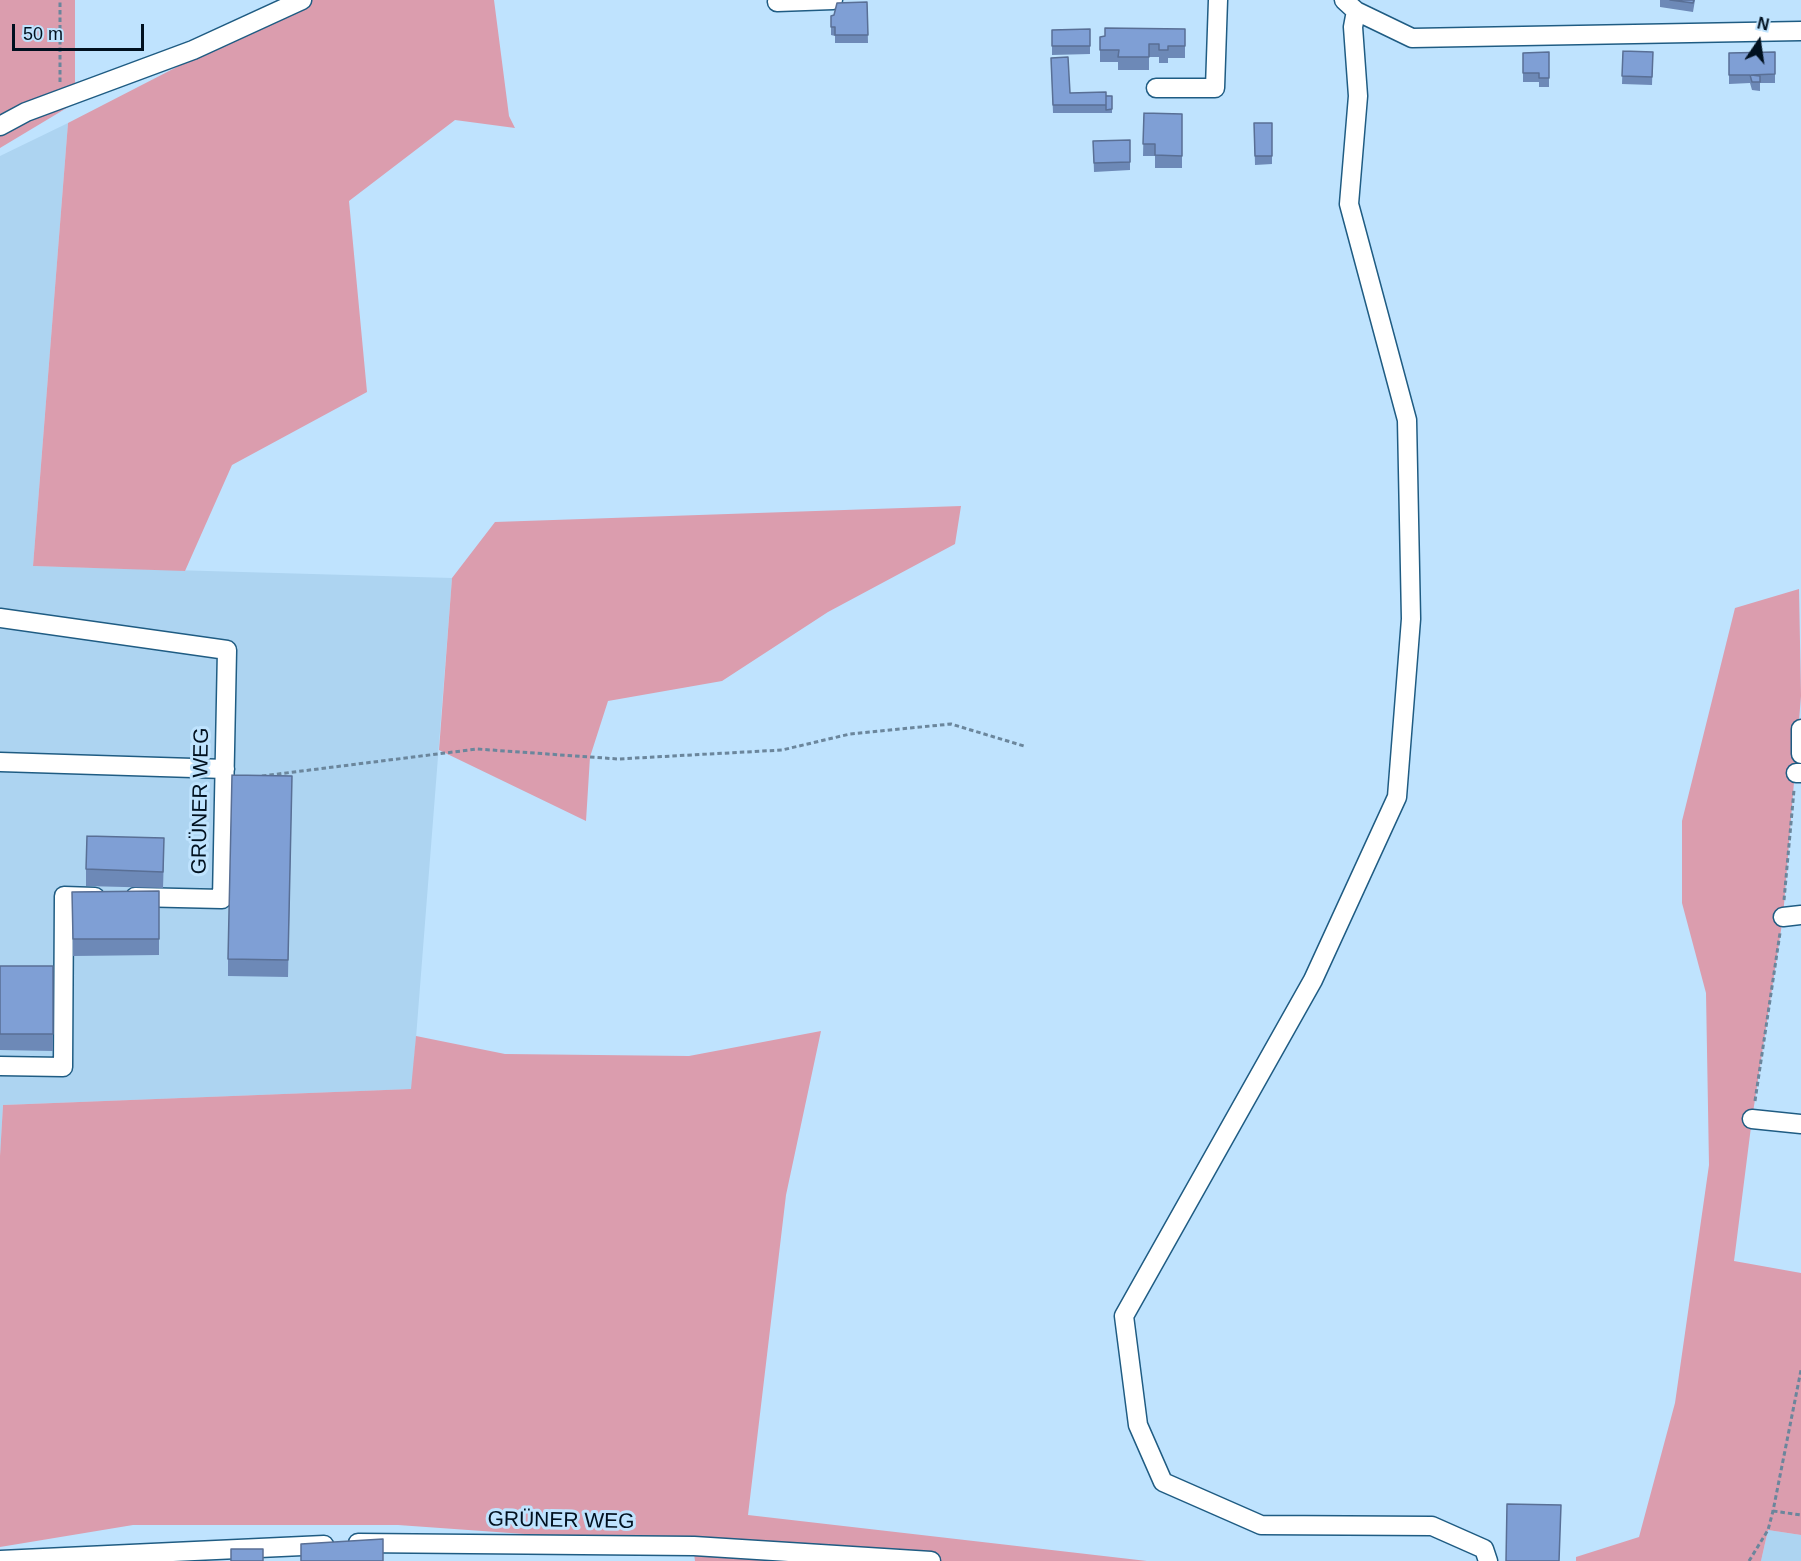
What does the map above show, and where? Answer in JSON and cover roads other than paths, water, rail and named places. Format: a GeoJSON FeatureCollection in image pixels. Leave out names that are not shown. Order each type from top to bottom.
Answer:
{"type":"FeatureCollection","features":[{"type":"Feature","properties":{"kind":"street"},"geometry":{"type":"LineString","coordinates":[[0,126],[26,112],[193,50],[302,0]]}},
{"type":"Feature","properties":{"kind":"street"},"geometry":{"type":"LineString","coordinates":[[777,2],[833,0]]}},
{"type":"Feature","properties":{"kind":"street"},"geometry":{"type":"LineString","coordinates":[[1156,88],[1215,88],[1218,0]]}},
{"type":"Feature","properties":{"kind":"street"},"geometry":{"type":"LineString","coordinates":[[1350,6],[1413,38],[1801,32]]}},
{"type":"Feature","properties":{"kind":"street"},"geometry":{"type":"LineString","coordinates":[[1350,6],[1358,96],[1349,204],[1407,420],[1411,619],[1397,798],[1313,980],[1125,1316],[1138,1425],[1163,1482],[1261,1525],[1432,1526],[1484,1549],[1488,1561]]}},
{"type":"Feature","properties":{"kind":"street","name":"GRÜNER WEG"},"geometry":{"type":"LineString","coordinates":[[0,618],[227,650],[222,899],[64,896],[63,1067],[0,1066]]}},
{"type":"Feature","properties":{"kind":"street"},"geometry":{"type":"LineString","coordinates":[[1801,729],[1801,754]]}},
{"type":"Feature","properties":{"kind":"street"},"geometry":{"type":"LineString","coordinates":[[0,762],[225,769]]}},
{"type":"Feature","properties":{"kind":"street"},"geometry":{"type":"LineString","coordinates":[[1752,1119],[1801,1124]]}},
{"type":"Feature","properties":{"kind":"street","name":"GRÜNER WEG"},"geometry":{"type":"LineString","coordinates":[[0,1560],[190,1556],[386,1542],[694,1546],[931,1561]]}}]}
